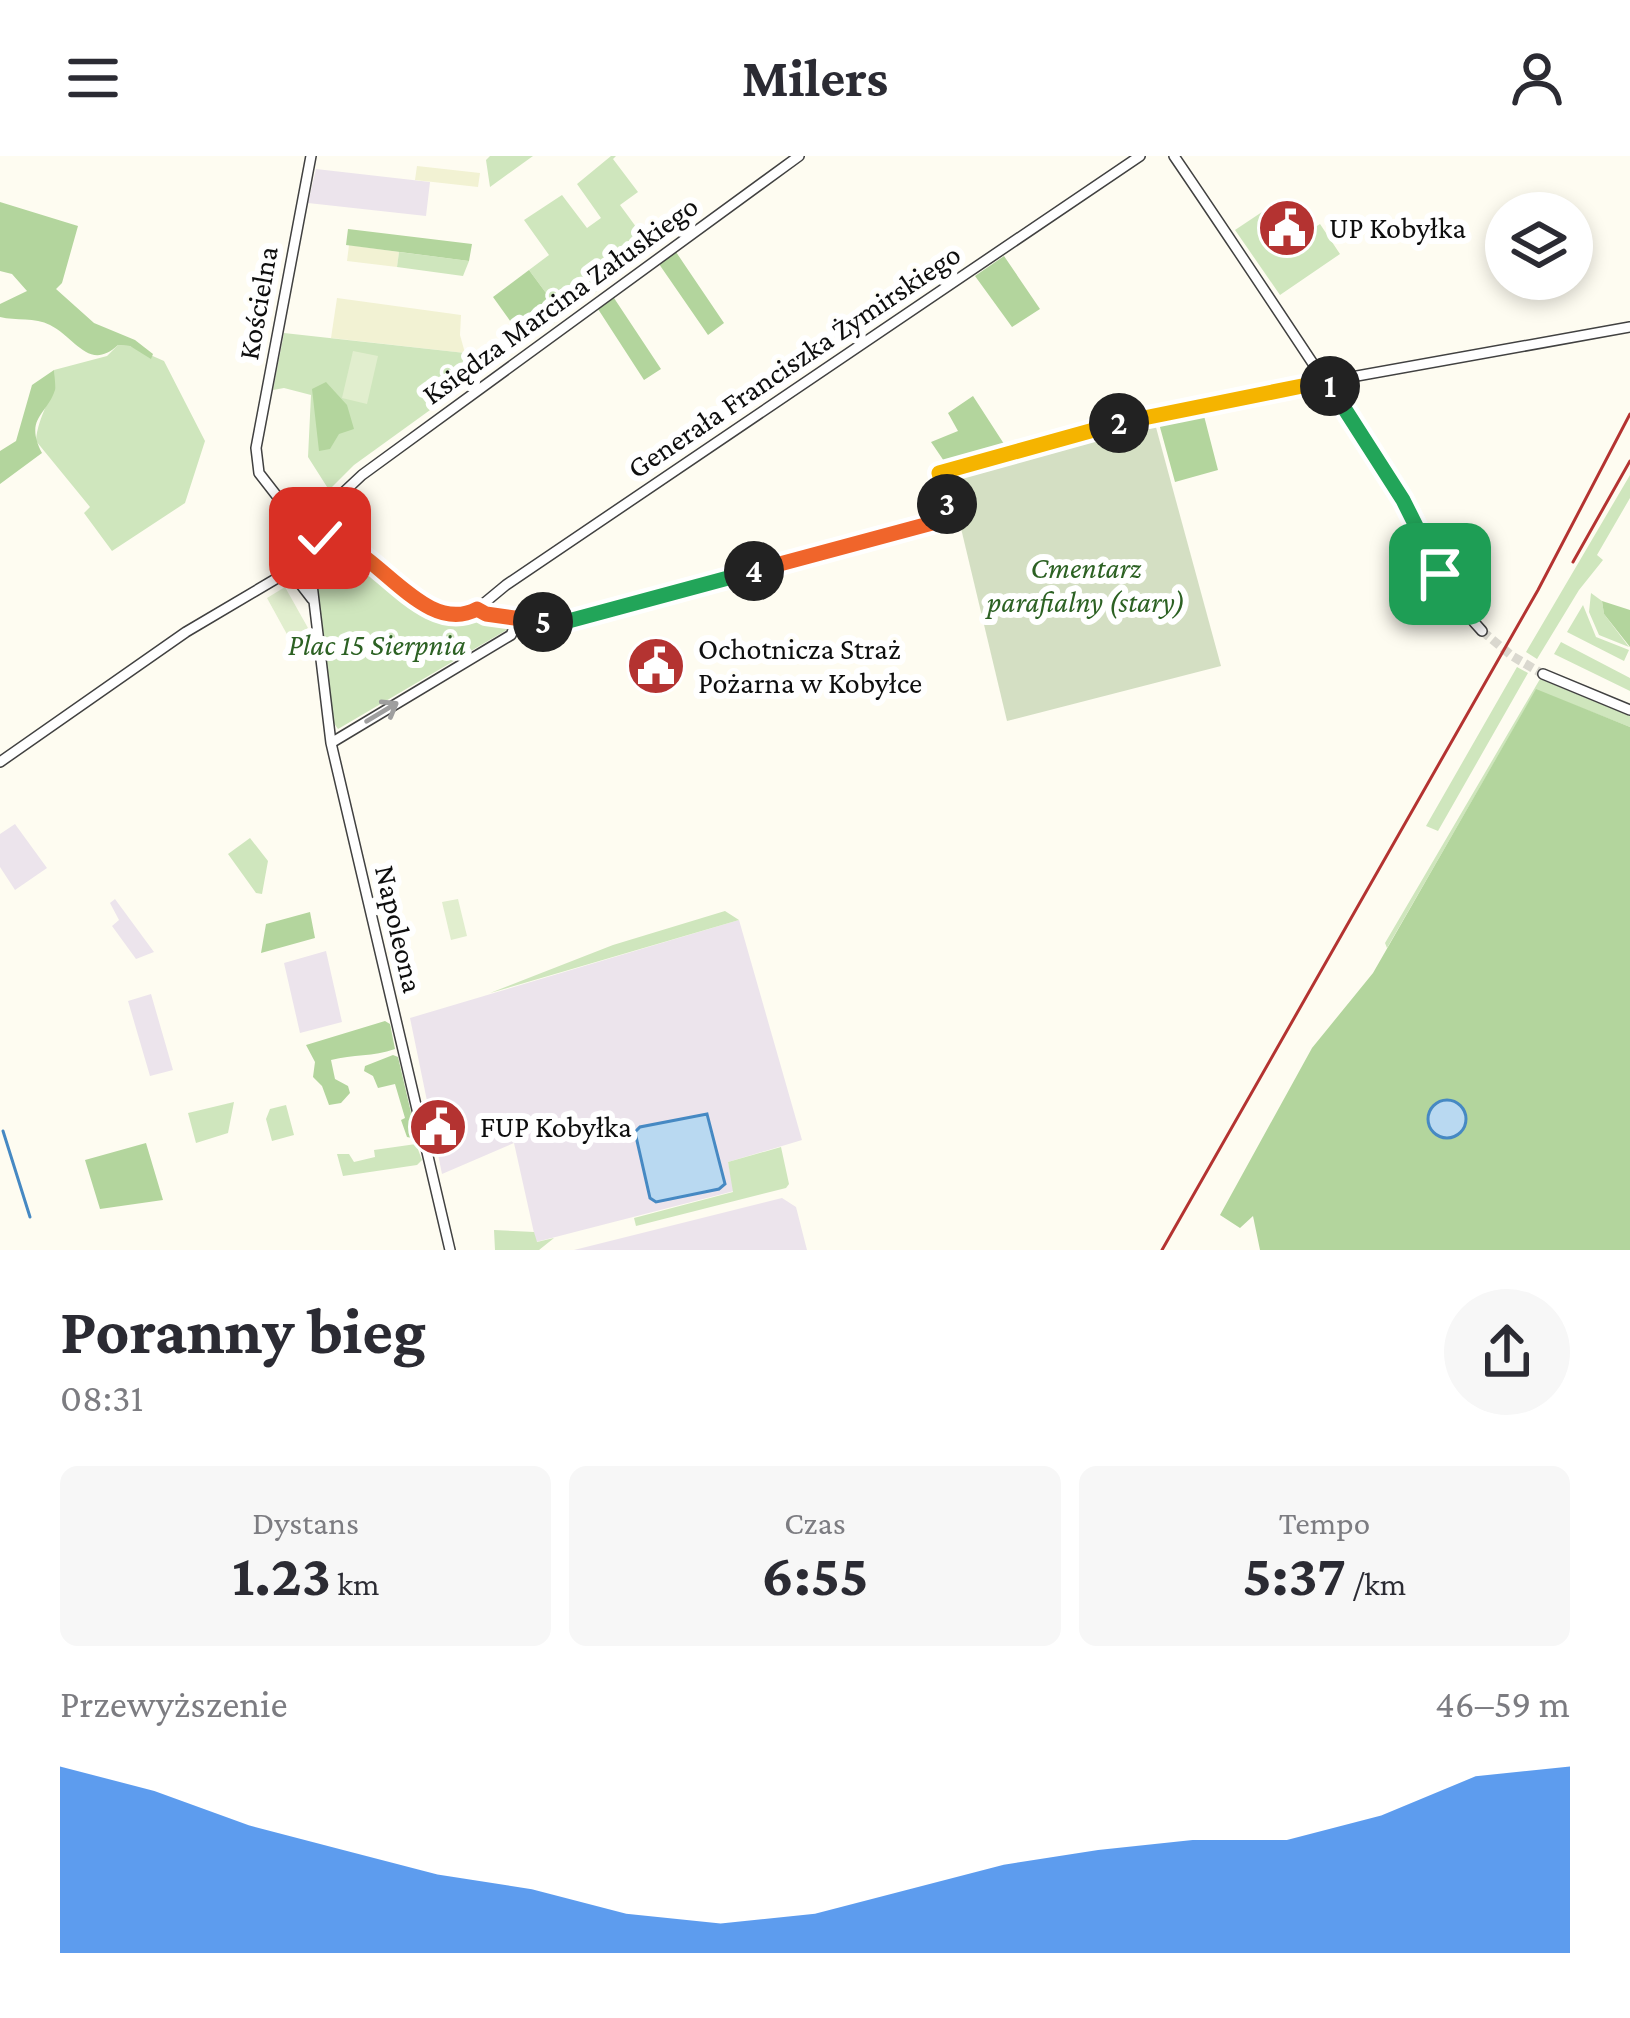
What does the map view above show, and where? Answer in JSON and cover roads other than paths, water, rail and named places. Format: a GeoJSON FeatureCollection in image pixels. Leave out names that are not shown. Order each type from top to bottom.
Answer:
{"type":"FeatureCollection","features":[{"type":"Feature","properties":{"kind":"street","name":"Kościelna"},"geometry":{"type":"LineString","coordinates":[[256,460],[311,156]]}},
{"type":"Feature","properties":{"kind":"street","name":"Księdza Marcina Załuskiego"},"geometry":{"type":"LineString","coordinates":[[312,521],[351,483],[799,156]]}},
{"type":"Feature","properties":{"kind":"street","name":"Generała Franciszka Żymirskiego"},"geometry":{"type":"LineString","coordinates":[[477,609],[1140,156]]}},
{"type":"Feature","properties":{"kind":"street"},"geometry":{"type":"LineString","coordinates":[[1174,156],[1327,381],[1403,500],[1447,586],[1482,631]]}},
{"type":"Feature","properties":{"kind":"street"},"geometry":{"type":"LineString","coordinates":[[256,460],[265,483],[317,534],[342,543],[425,604],[449,613],[477,609],[551,623],[951,518],[939,473],[1157,412],[1630,327]]}},
{"type":"Feature","properties":{"kind":"street"},"geometry":{"type":"LineString","coordinates":[[256,460],[298,518],[312,521],[317,534]]}},
{"type":"Feature","properties":{"kind":"street","name":"Księdza Marcina Załuskiego"},"geometry":{"type":"LineString","coordinates":[[302,573],[317,534],[351,483]]}},
{"type":"Feature","properties":{"kind":"street"},"geometry":{"type":"LineString","coordinates":[[0,762],[186,632],[259,587],[302,573]]}},
{"type":"Feature","properties":{"kind":"street","name":"Napoleona"},"geometry":{"type":"LineString","coordinates":[[302,573],[317,616],[331,743],[450,1250]]}},
{"type":"Feature","properties":{"kind":"street"},"geometry":{"type":"LineString","coordinates":[[331,743],[511,635],[518,619]]}},
{"type":"Feature","properties":{"kind":"street"},"geometry":{"type":"LineString","coordinates":[[1543,674],[1630,710]]}},
{"type":"Feature","properties":{"kind":"water"},"geometry":{"type":"Polygon","coordinates":[[[1447,1100],[1460,1106],[1466,1119],[1460,1132],[1447,1138],[1434,1132],[1428,1119],[1434,1106],[1447,1100]]]}},
{"type":"Feature","properties":{"kind":"water"},"geometry":{"type":"Polygon","coordinates":[[[707,1114],[725,1184],[656,1202],[650,1198],[635,1132],[640,1127],[707,1114]]]}},
{"type":"Feature","properties":{"kind":"waterway"},"geometry":{"type":"LineString","coordinates":[[3,1131],[30,1217]]}},
{"type":"Feature","properties":{"kind":"tunnel"},"geometry":{"type":"LineString","coordinates":[[1482,631],[1543,674]]}},
{"type":"Feature","properties":{"kind":"railway"},"geometry":{"type":"LineString","coordinates":[[1162,1250],[1538,590],[1630,414]]}},
{"type":"Feature","properties":{"kind":"railway"},"geometry":{"type":"LineString","coordinates":[[1573,562],[1630,461]]}},
{"type":"Feature","properties":{"kind":"place","name":"UP Kobyłka"},"geometry":{"type":"Point","coordinates":[1287,228]}},
{"type":"Feature","properties":{"kind":"place","name":"Ochotnicza Straż Pożarna w Kobyłce"},"geometry":{"type":"Point","coordinates":[656,666]}},
{"type":"Feature","properties":{"kind":"place","name":"FUP Kobyłka"},"geometry":{"type":"Point","coordinates":[438,1127]}},
{"type":"Feature","properties":{"kind":"park label","name":"Cmentarz parafialny (stary)"},"geometry":{"type":"Point","coordinates":[1086,585]}},
{"type":"Feature","properties":{"kind":"park label","name":"Plac 15 Sierpnia"},"geometry":{"type":"Point","coordinates":[377,645]}}]}
